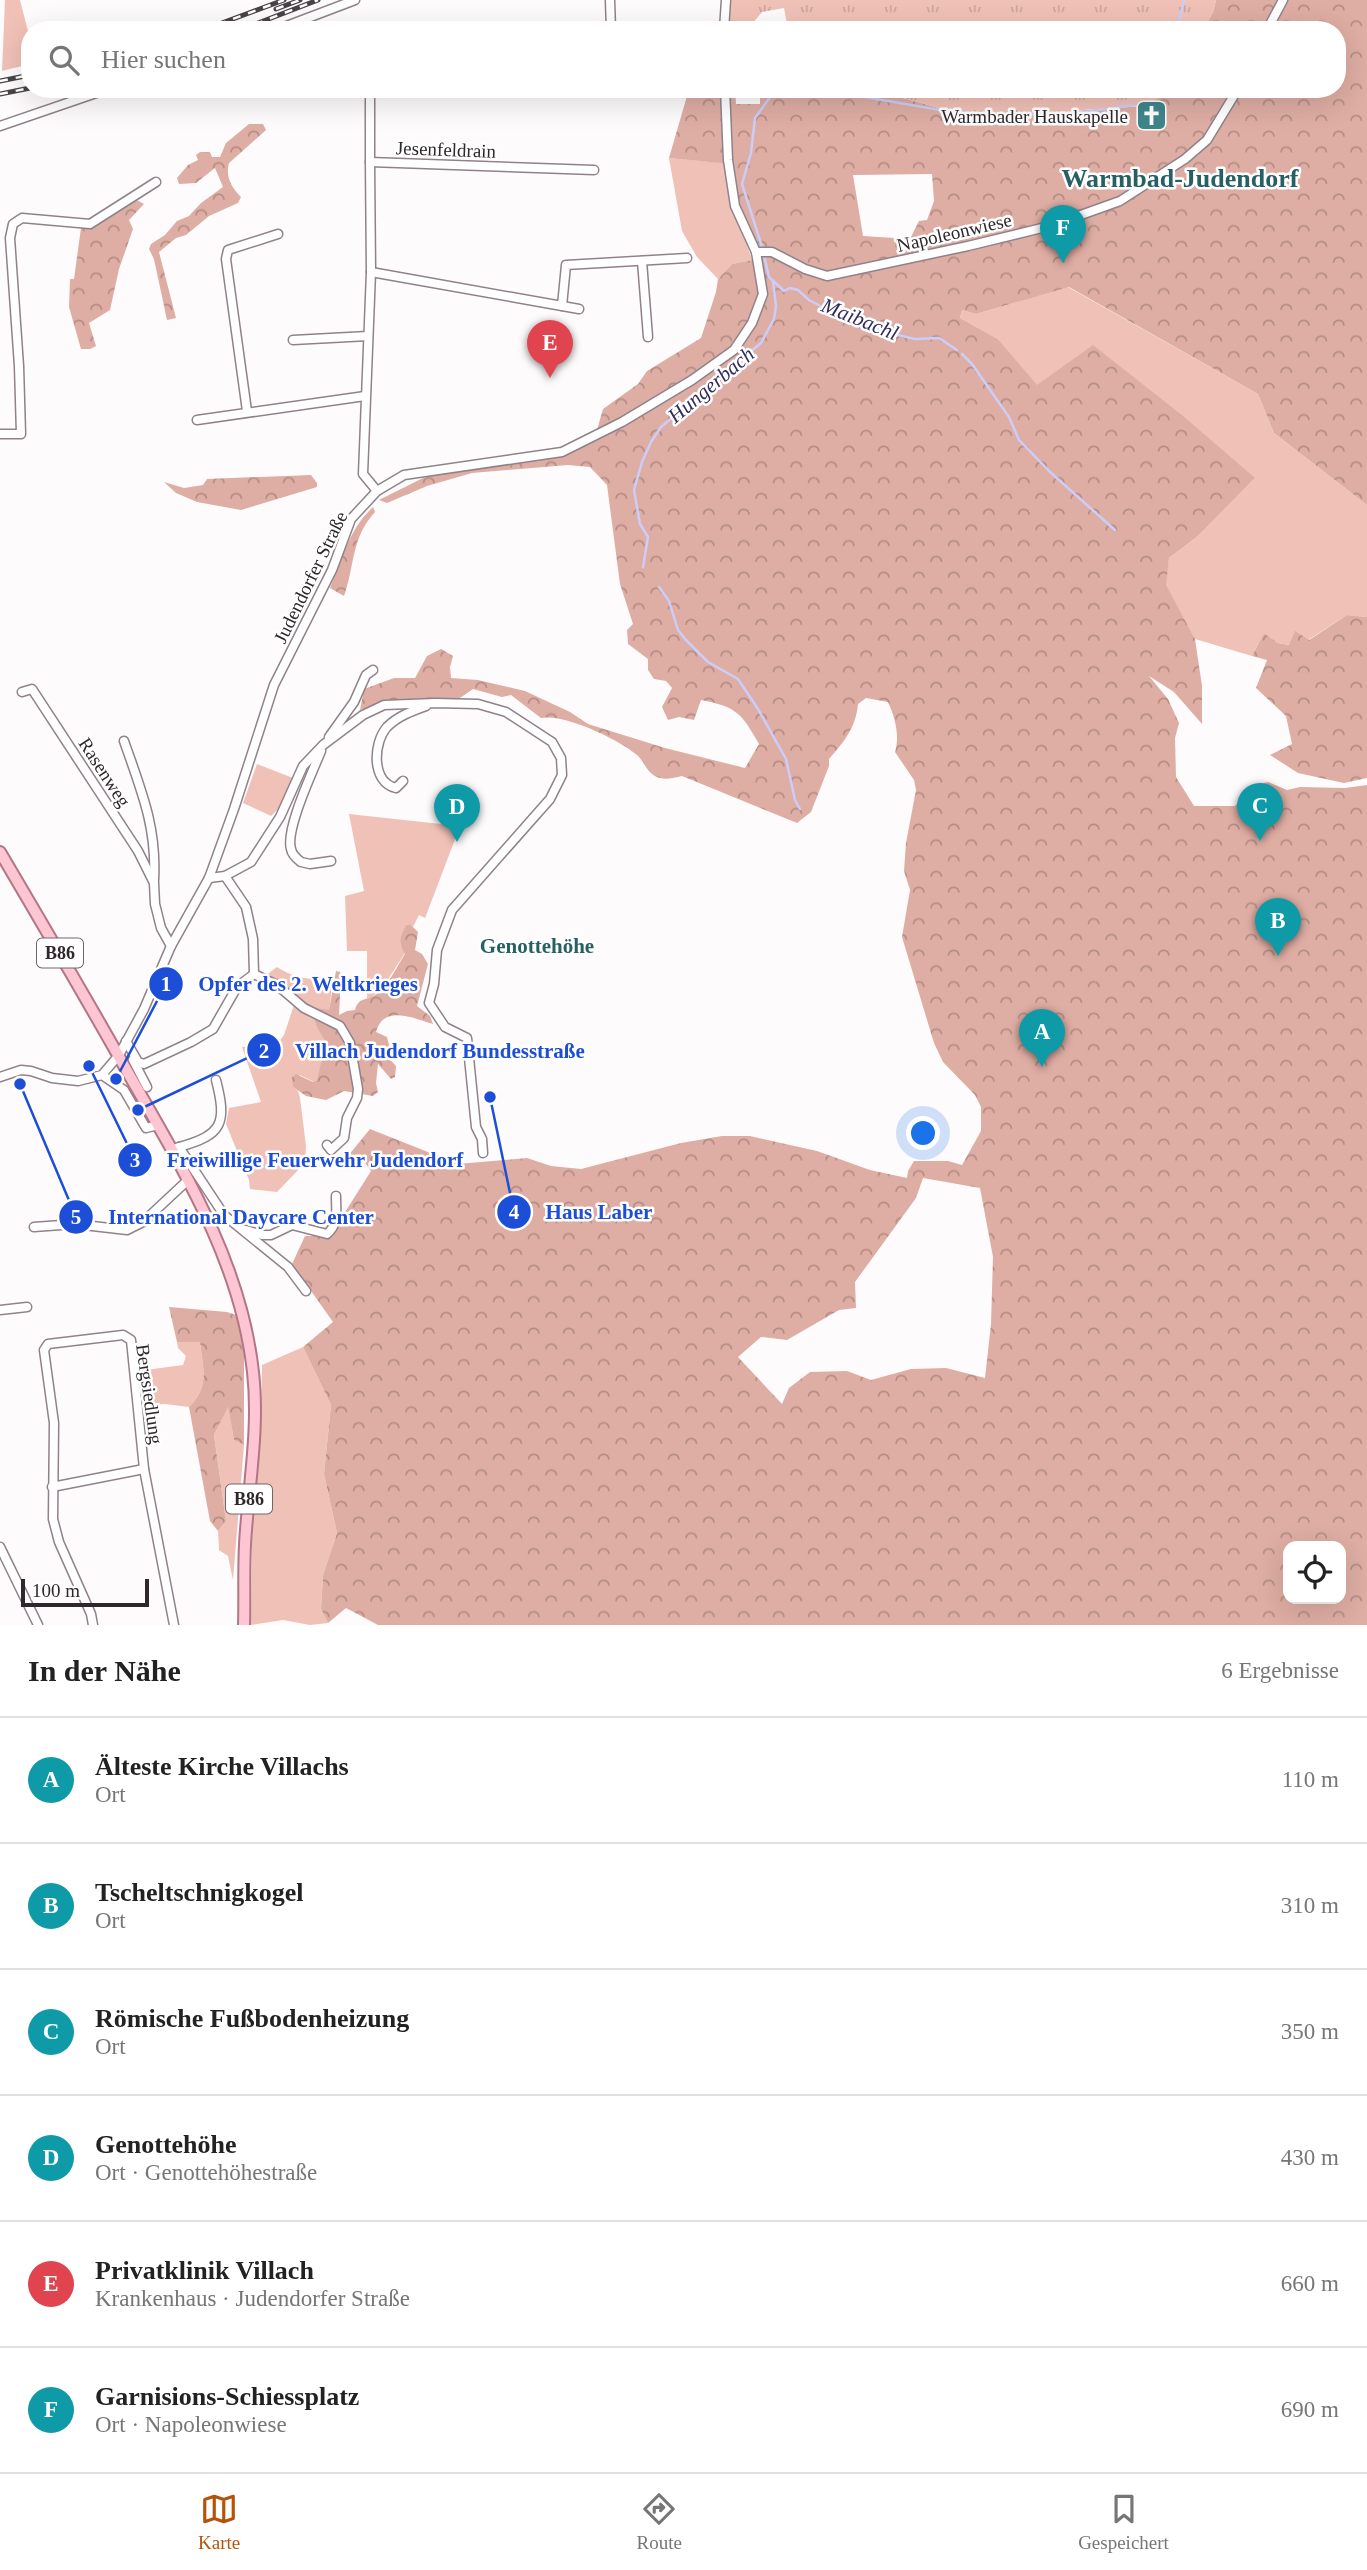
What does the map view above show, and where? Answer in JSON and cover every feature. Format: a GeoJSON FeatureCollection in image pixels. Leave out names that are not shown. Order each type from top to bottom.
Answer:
{"type":"FeatureCollection","features":[{"type":"Feature","properties":{"kind":"main road","name":"B86"},"geometry":{"type":"LineString","coordinates":[[0,852],[158,1125],[176,1149],[234,1283],[244,1317],[253,1372],[256,1425],[245,1533],[244,1625]]}},
{"type":"Feature","properties":{"kind":"street"},"geometry":{"type":"LineString","coordinates":[[311,21],[355,0]]}},
{"type":"Feature","properties":{"kind":"street"},"geometry":{"type":"LineString","coordinates":[[610,0],[611,21]]}},
{"type":"Feature","properties":{"kind":"street"},"geometry":{"type":"LineString","coordinates":[[725,21],[726,0]]}},
{"type":"Feature","properties":{"kind":"street"},"geometry":{"type":"LineString","coordinates":[[1272,21],[1283,0]]}},
{"type":"Feature","properties":{"kind":"street"},"geometry":{"type":"LineString","coordinates":[[0,126],[82,98]]}},
{"type":"Feature","properties":{"kind":"street","name":"Jesenfeldrain"},"geometry":{"type":"LineString","coordinates":[[370,98],[370,162],[594,170]]}},
{"type":"Feature","properties":{"kind":"street","name":"Judendorfer Straße"},"geometry":{"type":"LineString","coordinates":[[102,1076],[119,1055],[145,1007],[172,946],[209,878],[274,685],[332,570],[351,519],[377,491],[404,475],[562,452],[622,422],[692,380],[734,350],[752,323],[763,294],[761,252],[735,206],[728,160],[725,98]]}},
{"type":"Feature","properties":{"kind":"street","name":"Napoleonwiese"},"geometry":{"type":"LineString","coordinates":[[761,252],[772,252],[804,269],[827,276],[968,246],[1091,213],[1120,201],[1185,159],[1208,140],[1233,98]]}},
{"type":"Feature","properties":{"kind":"street"},"geometry":{"type":"LineString","coordinates":[[370,162],[371,272],[363,474],[377,491]]}},
{"type":"Feature","properties":{"kind":"street"},"geometry":{"type":"LineString","coordinates":[[0,434],[21,434],[10,238],[13,224],[22,218],[90,224],[156,182]]}},
{"type":"Feature","properties":{"kind":"street"},"geometry":{"type":"LineString","coordinates":[[247,411],[226,259],[228,250],[278,234]]}},
{"type":"Feature","properties":{"kind":"street"},"geometry":{"type":"LineString","coordinates":[[0,239],[10,238]]}},
{"type":"Feature","properties":{"kind":"street"},"geometry":{"type":"LineString","coordinates":[[562,306],[566,265],[687,258]]}},
{"type":"Feature","properties":{"kind":"street"},"geometry":{"type":"LineString","coordinates":[[642,261],[648,337]]}},
{"type":"Feature","properties":{"kind":"street"},"geometry":{"type":"LineString","coordinates":[[371,272],[579,309]]}},
{"type":"Feature","properties":{"kind":"street"},"geometry":{"type":"LineString","coordinates":[[293,340],[368,336]]}},
{"type":"Feature","properties":{"kind":"street"},"geometry":{"type":"LineString","coordinates":[[197,420],[365,396]]}},
{"type":"Feature","properties":{"kind":"street"},"geometry":{"type":"LineString","coordinates":[[209,878],[225,876],[249,863],[263,847],[303,766],[323,745],[354,702],[366,675],[373,670]]}},
{"type":"Feature","properties":{"kind":"street","name":"Rasenweg"},"geometry":{"type":"LineString","coordinates":[[22,692],[32,689],[138,850],[154,883]]}},
{"type":"Feature","properties":{"kind":"street"},"geometry":{"type":"LineString","coordinates":[[403,781],[401,786],[396,788],[382,779],[377,758],[380,740],[385,730],[398,718],[435,702]]}},
{"type":"Feature","properties":{"kind":"street"},"geometry":{"type":"LineString","coordinates":[[331,861],[310,864],[301,862],[291,849],[290,840],[301,799],[323,745],[363,715],[384,705],[435,702],[478,704],[506,712],[552,742],[563,763],[562,775],[550,799],[456,905],[437,950],[434,984],[429,1003],[445,1027],[467,1038],[476,1127],[482,1139],[483,1153]]}},
{"type":"Feature","properties":{"kind":"street","name":"Rasenweg"},"geometry":{"type":"LineString","coordinates":[[124,741],[151,818],[155,904],[161,928],[172,946]]}},
{"type":"Feature","properties":{"kind":"street"},"geometry":{"type":"LineString","coordinates":[[225,876],[244,901],[251,924],[254,974]]}},
{"type":"Feature","properties":{"kind":"street"},"geometry":{"type":"LineString","coordinates":[[126,1041],[138,1062],[144,1063],[191,1042],[213,1029],[237,987],[254,974]]}},
{"type":"Feature","properties":{"kind":"street"},"geometry":{"type":"LineString","coordinates":[[254,974],[277,985],[304,1008],[340,1026],[347,1035],[358,1089],[357,1098],[347,1118],[344,1139],[335,1149],[331,1150],[327,1144]]}},
{"type":"Feature","properties":{"kind":"street"},"geometry":{"type":"LineString","coordinates":[[136,1058],[134,1062],[147,1087]]}},
{"type":"Feature","properties":{"kind":"street"},"geometry":{"type":"LineString","coordinates":[[0,1077],[20,1070],[78,1081],[102,1076],[124,1090],[146,1128],[158,1125]]}},
{"type":"Feature","properties":{"kind":"street"},"geometry":{"type":"LineString","coordinates":[[216,1080],[223,1107],[216,1130],[204,1140],[176,1149],[224,1215],[288,1267],[306,1291]]}},
{"type":"Feature","properties":{"kind":"street"},"geometry":{"type":"LineString","coordinates":[[34,1227],[75,1224],[127,1230],[143,1222],[188,1180]]}},
{"type":"Feature","properties":{"kind":"street"},"geometry":{"type":"LineString","coordinates":[[240,1228],[262,1235],[292,1225],[327,1234],[336,1220],[336,1196]]}},
{"type":"Feature","properties":{"kind":"street"},"geometry":{"type":"LineString","coordinates":[[0,1310],[27,1307]]}},
{"type":"Feature","properties":{"kind":"street","name":"Bergsiedlung"},"geometry":{"type":"LineString","coordinates":[[93,1625],[91,1614],[59,1542],[53,1519],[54,1423],[44,1350],[48,1344],[122,1335],[131,1340],[144,1469],[174,1625]]}},
{"type":"Feature","properties":{"kind":"street","name":"Bergsiedlung"},"geometry":{"type":"LineString","coordinates":[[52,1487],[144,1469]]}},
{"type":"Feature","properties":{"kind":"street"},"geometry":{"type":"LineString","coordinates":[[0,1547],[38,1625]]}},
{"type":"Feature","properties":{"kind":"green space"},"geometry":{"type":"Polygon","coordinates":[[[5,0],[20,0],[25,21],[21,21],[21,66],[2,71],[5,0]]]}},
{"type":"Feature","properties":{"kind":"green space"},"geometry":{"type":"Polygon","coordinates":[[[729,0],[1216,0],[1208,21],[786,21],[784,8],[762,12],[754,21],[728,21],[729,0]]]}},
{"type":"Feature","properties":{"kind":"green space"},"geometry":{"type":"Polygon","coordinates":[[[1216,0],[1367,0],[1367,505],[1274,433],[1258,394],[1069,287],[976,314],[962,310],[960,318],[998,339],[1037,385],[1093,345],[1183,416],[1255,478],[1198,536],[1169,558],[1166,585],[1195,639],[1202,686],[1202,724],[1174,692],[1149,676],[1168,699],[1179,723],[1175,738],[1176,777],[1194,806],[1235,806],[1255,785],[1268,782],[1287,790],[1300,787],[1345,788],[1367,785],[1367,1625],[378,1625],[346,1608],[328,1623],[321,1609],[323,1575],[337,1533],[324,1474],[331,1405],[303,1347],[333,1322],[292,1264],[305,1236],[330,1236],[371,1171],[363,1160],[348,1156],[370,1129],[458,1164],[527,1158],[551,1166],[581,1169],[681,1143],[722,1136],[750,1136],[817,1151],[870,1170],[907,1178],[914,1161],[948,1161],[962,1165],[981,1131],[981,1107],[975,1095],[943,1062],[934,1043],[902,937],[910,890],[904,871],[906,843],[916,790],[914,780],[895,752],[896,727],[888,702],[866,698],[858,704],[852,728],[829,759],[829,766],[811,812],[797,823],[682,776],[658,778],[637,755],[618,742],[577,724],[541,718],[511,695],[502,697],[473,689],[457,700],[427,698],[388,701],[360,710],[364,689],[394,678],[415,678],[427,656],[441,649],[453,656],[451,678],[478,680],[525,691],[570,712],[588,724],[665,748],[745,768],[759,744],[742,718],[722,705],[701,700],[694,720],[679,717],[668,720],[662,707],[672,688],[666,681],[654,679],[648,670],[648,659],[628,644],[627,630],[633,624],[620,584],[607,485],[590,467],[568,465],[472,473],[427,486],[387,503],[379,500],[423,478],[454,470],[568,451],[597,430],[603,409],[638,384],[647,371],[701,338],[718,279],[732,264],[752,260],[757,247],[738,203],[731,164],[669,158],[686,98],[736,98],[736,104],[760,104],[760,98],[903,98],[976,118],[1143,106],[1148,121],[1157,119],[1152,101],[1158,98],[1346,98],[1346,21],[1208,21],[1216,0]],[[932,174],[853,175],[863,236],[910,239],[919,221],[927,220],[934,201],[932,174]],[[923,1178],[916,1198],[855,1282],[856,1308],[839,1310],[787,1340],[761,1337],[738,1357],[782,1404],[789,1388],[810,1372],[847,1371],[871,1380],[911,1369],[946,1368],[985,1378],[991,1324],[993,1257],[980,1188],[923,1178]]]}},
{"type":"Feature","properties":{"kind":"green space"},"geometry":{"type":"Polygon","coordinates":[[[903,98],[1158,98],[1152,101],[1157,119],[1148,122],[1143,106],[976,118],[903,98]]]}},
{"type":"Feature","properties":{"kind":"green space"},"geometry":{"type":"Polygon","coordinates":[[[249,124],[263,124],[266,130],[229,163],[230,182],[241,197],[238,203],[209,216],[159,252],[176,318],[167,320],[154,259],[149,249],[151,244],[223,187],[215,168],[196,183],[179,184],[177,178],[188,165],[198,160],[196,155],[200,152],[210,152],[212,157],[220,157],[226,143],[249,124]]]}},
{"type":"Feature","properties":{"kind":"green space"},"geometry":{"type":"Polygon","coordinates":[[[669,158],[725,163],[732,201],[752,260],[732,264],[718,279],[697,257],[682,231],[669,158]]]}},
{"type":"Feature","properties":{"kind":"green space"},"geometry":{"type":"Polygon","coordinates":[[[135,199],[144,204],[129,220],[133,229],[119,269],[110,310],[89,323],[96,346],[81,349],[69,307],[70,279],[74,279],[81,228],[96,225],[135,199]]]}},
{"type":"Feature","properties":{"kind":"green space"},"geometry":{"type":"Polygon","coordinates":[[[1068,287],[1258,394],[1274,433],[1367,505],[1367,617],[1347,615],[1308,640],[1290,645],[1278,643],[1264,633],[1252,656],[1195,639],[1165,585],[1169,558],[1198,536],[1255,478],[1037,386],[998,339],[960,318],[962,310],[976,314],[1068,287]]]}},
{"type":"Feature","properties":{"kind":"green space"},"geometry":{"type":"Polygon","coordinates":[[[311,475],[317,487],[241,510],[197,502],[176,493],[164,482],[184,488],[203,485],[207,479],[311,475]]]}},
{"type":"Feature","properties":{"kind":"green space"},"geometry":{"type":"Polygon","coordinates":[[[373,507],[375,512],[358,542],[344,596],[330,588],[352,535],[373,507]]]}},
{"type":"Feature","properties":{"kind":"green space"},"geometry":{"type":"Polygon","coordinates":[[[1347,615],[1367,617],[1367,778],[1344,783],[1298,773],[1270,755],[1292,744],[1286,716],[1256,688],[1267,660],[1252,656],[1264,633],[1278,643],[1289,645],[1295,631],[1309,640],[1347,615]]]}},
{"type":"Feature","properties":{"kind":"green space"},"geometry":{"type":"Polygon","coordinates":[[[257,764],[293,778],[280,807],[271,816],[243,803],[257,764]]]}},
{"type":"Feature","properties":{"kind":"green space"},"geometry":{"type":"Polygon","coordinates":[[[349,814],[450,825],[459,829],[425,918],[419,915],[413,927],[406,925],[400,939],[405,953],[385,984],[372,997],[367,998],[367,951],[347,951],[345,896],[364,891],[349,814]]]}},
{"type":"Feature","properties":{"kind":"green space"},"geometry":{"type":"Polygon","coordinates":[[[410,924],[418,932],[415,950],[422,954],[428,964],[417,1006],[430,1016],[433,1024],[400,1015],[385,1018],[380,1023],[376,1032],[387,1037],[389,1045],[384,1053],[396,1066],[395,1077],[391,1079],[378,1064],[378,1092],[373,1096],[344,1091],[326,1100],[306,1096],[293,1087],[292,1077],[296,1074],[313,1082],[317,1080],[326,1042],[313,1016],[316,1008],[329,1010],[336,971],[340,972],[341,976],[339,1015],[355,1010],[360,1001],[375,995],[384,987],[405,954],[400,939],[406,925],[410,924]]]}},
{"type":"Feature","properties":{"kind":"green space"},"geometry":{"type":"Polygon","coordinates":[[[277,967],[304,978],[333,979],[329,1011],[315,1011],[265,976],[277,967]]]}},
{"type":"Feature","properties":{"kind":"green space"},"geometry":{"type":"Polygon","coordinates":[[[294,1005],[313,1016],[317,1028],[327,1042],[317,1080],[314,1082],[300,1075],[293,1087],[300,1098],[306,1146],[305,1163],[277,1192],[250,1189],[249,1180],[226,1124],[229,1108],[261,1102],[242,1047],[278,1043],[284,1035],[294,1005]]]}},
{"type":"Feature","properties":{"kind":"green space"},"geometry":{"type":"Polygon","coordinates":[[[169,1307],[227,1312],[239,1316],[244,1348],[244,1445],[234,1440],[228,1407],[214,1435],[226,1521],[218,1531],[210,1521],[189,1407],[200,1392],[204,1377],[200,1342],[177,1342],[169,1307]]]}},
{"type":"Feature","properties":{"kind":"green space"},"geometry":{"type":"Polygon","coordinates":[[[177,1342],[200,1342],[204,1377],[196,1399],[189,1407],[165,1404],[140,1406],[138,1371],[183,1365],[186,1356],[178,1348],[177,1342]]]}},
{"type":"Feature","properties":{"kind":"green space"},"geometry":{"type":"Polygon","coordinates":[[[303,1347],[331,1405],[324,1474],[337,1533],[323,1575],[321,1609],[328,1623],[310,1625],[283,1620],[251,1625],[252,1532],[261,1421],[262,1365],[303,1347]]]}},
{"type":"Feature","properties":{"kind":"green space"},"geometry":{"type":"Polygon","coordinates":[[[228,1406],[234,1440],[244,1445],[233,1580],[228,1556],[219,1550],[218,1531],[226,1521],[214,1435],[228,1406]]]}},
{"type":"Feature","properties":{"kind":"waterway","name":"Maibachl"},"geometry":{"type":"LineString","coordinates":[[1179,21],[1184,0]]}},
{"type":"Feature","properties":{"kind":"waterway","name":"Maibachl"},"geometry":{"type":"LineString","coordinates":[[769,98],[755,118],[751,153],[742,184],[769,277],[784,291],[790,288],[798,290],[809,300],[830,311],[881,331],[915,339],[939,338],[957,350]]}},
{"type":"Feature","properties":{"kind":"waterway","name":"Maibachl"},"geometry":{"type":"LineString","coordinates":[[871,98],[940,110],[998,116],[1077,113],[1134,105]]}},
{"type":"Feature","properties":{"kind":"waterway","name":"Hungerbach"},"geometry":{"type":"LineString","coordinates":[[643,567],[648,537],[640,524],[634,490],[651,442],[661,427],[761,343],[774,319],[776,306],[773,282]]}},
{"type":"Feature","properties":{"kind":"waterway","name":"Maibachl"},"geometry":{"type":"LineString","coordinates":[[962,354],[1009,417],[1019,440],[1050,472],[1115,530]]}},
{"type":"Feature","properties":{"kind":"waterway"},"geometry":{"type":"LineString","coordinates":[[659,587],[669,601],[678,630],[685,639],[708,662],[738,679],[758,709],[786,759],[795,800],[800,809]]}},
{"type":"Feature","properties":{"kind":"railway"},"geometry":{"type":"LineString","coordinates":[[227,21],[284,0]]}},
{"type":"Feature","properties":{"kind":"railway"},"geometry":{"type":"LineString","coordinates":[[276,9],[300,0]]}},
{"type":"Feature","properties":{"kind":"railway"},"geometry":{"type":"LineString","coordinates":[[263,21],[318,0]]}},
{"type":"Feature","properties":{"kind":"railway"},"geometry":{"type":"LineString","coordinates":[[0,81],[21,77]]}},
{"type":"Feature","properties":{"kind":"railway"},"geometry":{"type":"LineString","coordinates":[[0,94],[21,90]]}},
{"type":"Feature","properties":{"kind":"place","name":"Warmbader Hauskapelle"},"geometry":{"type":"Point","coordinates":[1151,116]}},
{"type":"Feature","properties":{"kind":"place","name":"Garnisions-Schiessplatz"},"geometry":{"type":"Point","coordinates":[1063,263]}},
{"type":"Feature","properties":{"kind":"place","name":"Privatklinik Villach"},"geometry":{"type":"Point","coordinates":[550,378]}},
{"type":"Feature","properties":{"kind":"place","name":"Römische Fußbodenheizung"},"geometry":{"type":"Point","coordinates":[1260,841]}},
{"type":"Feature","properties":{"kind":"place","name":"Genottehöhe"},"geometry":{"type":"Point","coordinates":[457,842]}},
{"type":"Feature","properties":{"kind":"place","name":"Tscheltschnigkogel"},"geometry":{"type":"Point","coordinates":[1278,956]}},
{"type":"Feature","properties":{"kind":"place","name":"Freiwillige Feuerwehr Judendorf"},"geometry":{"type":"Point","coordinates":[89,1066]}},
{"type":"Feature","properties":{"kind":"place","name":"Älteste Kirche Villachs"},"geometry":{"type":"Point","coordinates":[1042,1067]}},
{"type":"Feature","properties":{"kind":"place","name":"Opfer des 2. Weltkrieges"},"geometry":{"type":"Point","coordinates":[116,1079]}},
{"type":"Feature","properties":{"kind":"place","name":"International Daycare Center"},"geometry":{"type":"Point","coordinates":[20,1084]}},
{"type":"Feature","properties":{"kind":"place","name":"Haus Laber"},"geometry":{"type":"Point","coordinates":[490,1097]}},
{"type":"Feature","properties":{"kind":"place","name":"Villach Judendorf Bundesstraße"},"geometry":{"type":"Point","coordinates":[138,1110]}},
{"type":"Feature","properties":{"kind":"district","name":"Warmbad-Judendorf"},"geometry":{"type":"Point","coordinates":[1180,178]}},
{"type":"Feature","properties":{"kind":"district","name":"Genottehöhe"},"geometry":{"type":"Point","coordinates":[537,946]}}]}
